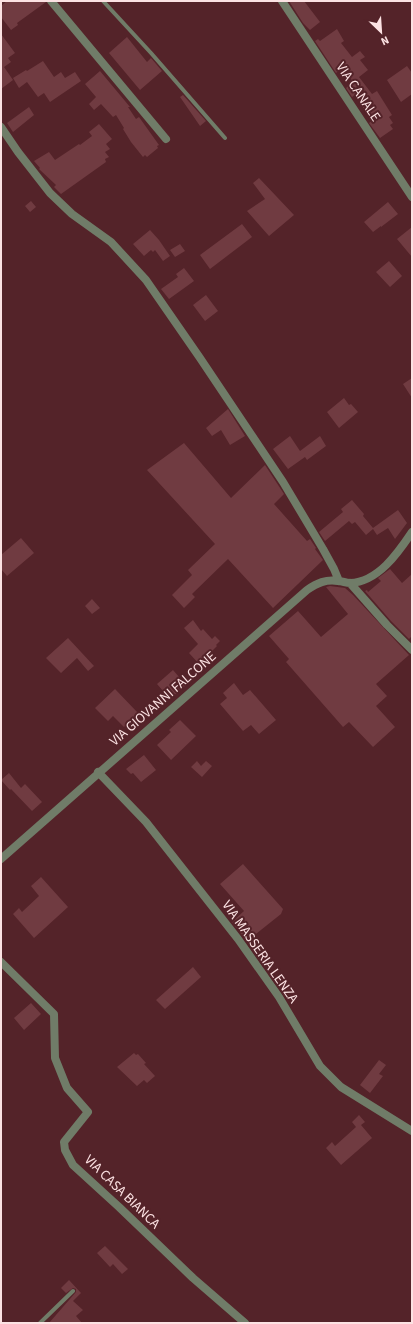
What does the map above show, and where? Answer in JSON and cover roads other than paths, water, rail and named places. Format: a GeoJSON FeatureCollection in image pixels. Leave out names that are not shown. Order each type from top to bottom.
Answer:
{"type":"FeatureCollection","features":[{"type":"Feature","properties":{"kind":"street"},"geometry":{"type":"LineString","coordinates":[[52,1],[166,139]]}},
{"type":"Feature","properties":{"kind":"street","name":"VIA CANALE"},"geometry":{"type":"LineString","coordinates":[[282,1],[412,197]]}},
{"type":"Feature","properties":{"kind":"street"},"geometry":{"type":"LineString","coordinates":[[1,127],[50,194],[72,214],[111,242],[146,280],[283,482],[339,581]]}},
{"type":"Feature","properties":{"kind":"street"},"geometry":{"type":"LineString","coordinates":[[412,532],[391,562],[377,573],[362,580],[350,583],[377,614],[412,650]]}},
{"type":"Feature","properties":{"kind":"street","name":"VIA GIOVANNI FALCONE"},"geometry":{"type":"LineString","coordinates":[[1,859],[98,772],[180,703],[307,590],[316,584],[329,580],[350,583]]}},
{"type":"Feature","properties":{"kind":"street","name":"VIA MASSERIA LENZA"},"geometry":{"type":"LineString","coordinates":[[98,772],[146,822],[238,939],[279,997],[320,1066],[341,1087],[412,1131]]}},
{"type":"Feature","properties":{"kind":"street","name":"VIA CASA BIANCA"},"geometry":{"type":"LineString","coordinates":[[1,962],[54,1014],[55,1058],[67,1088],[88,1112],[64,1142],[65,1150],[74,1165],[119,1206],[192,1278],[245,1323]]}},
{"type":"Feature","properties":{"kind":"lane"},"geometry":{"type":"LineString","coordinates":[[103,1],[151,52],[225,138]]}},
{"type":"Feature","properties":{"kind":"lane"},"geometry":{"type":"LineString","coordinates":[[40,1323],[73,1291]]}}]}
